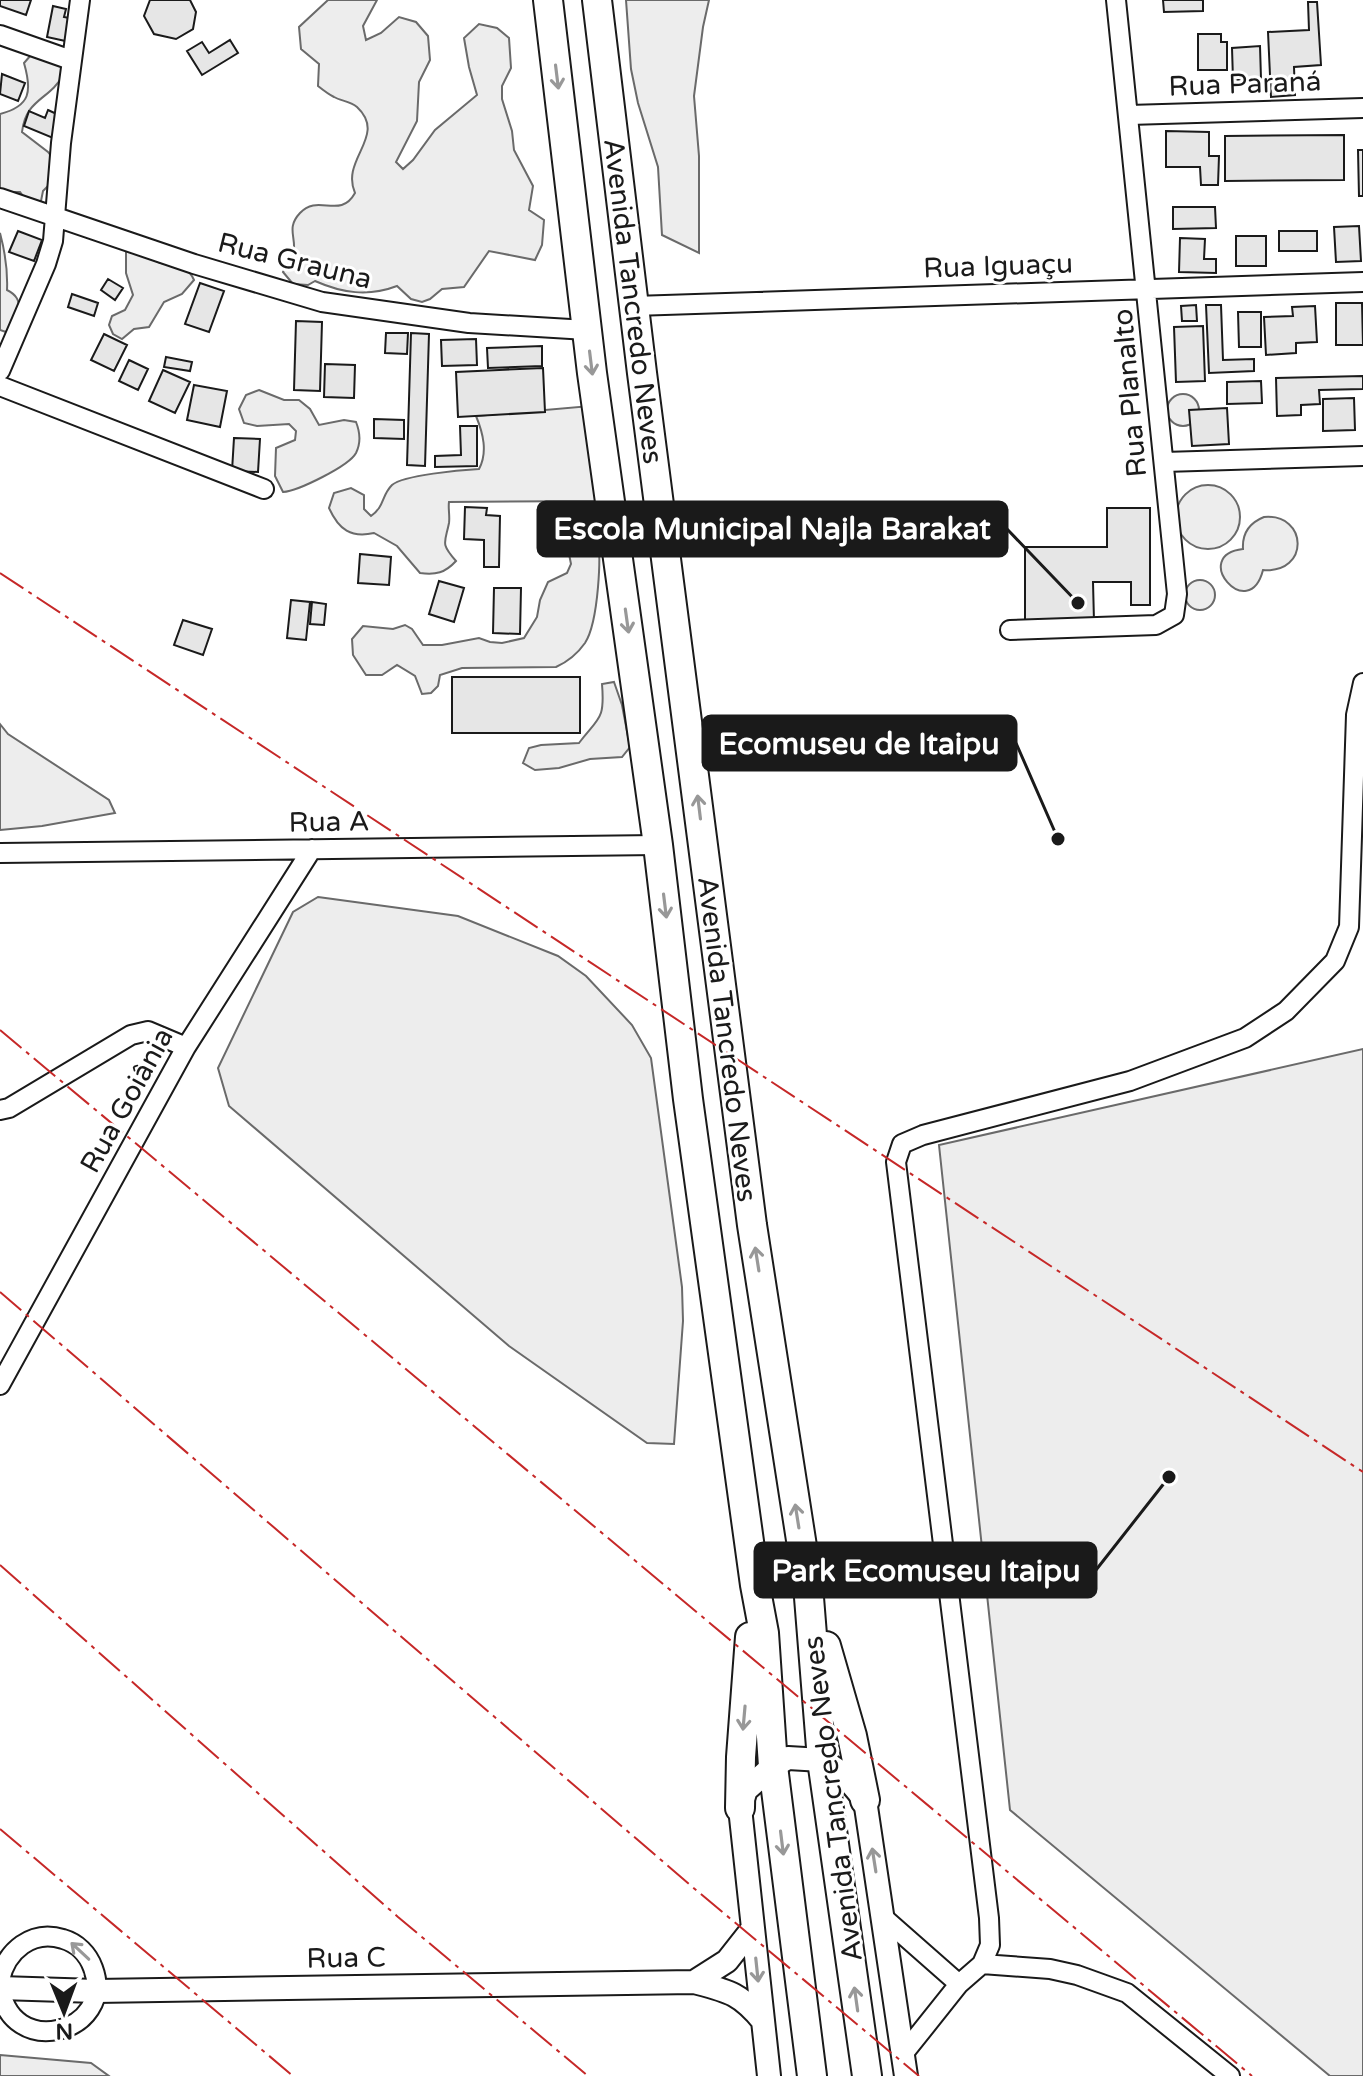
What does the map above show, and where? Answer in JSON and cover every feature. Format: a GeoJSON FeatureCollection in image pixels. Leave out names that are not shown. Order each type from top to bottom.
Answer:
{"type":"FeatureCollection","features":[{"type":"Feature","properties":{"kind":"main road","name":"Avenida Tancredo Neves"},"geometry":{"type":"LineString","coordinates":[[548,0],[587,330],[658,845],[688,1099],[764,1633],[773,1766],[812,2076]]}},
{"type":"Feature","properties":{"kind":"main road","name":"Avenida Tancredo Neves"},"geometry":{"type":"LineString","coordinates":[[597,0],[752,1225],[808,1585],[822,1760],[867,2076]]}},
{"type":"Feature","properties":{"kind":"main road"},"geometry":{"type":"LineString","coordinates":[[740,1808],[741,1757],[755,1585]]}},
{"type":"Feature","properties":{"kind":"main road"},"geometry":{"type":"LineString","coordinates":[[808,1585],[852,1736],[865,1800]]}},
{"type":"Feature","properties":{"kind":"street"},"geometry":{"type":"LineString","coordinates":[[0,371],[53,241],[80,0]]}},
{"type":"Feature","properties":{"kind":"street","name":"Rua Planalto"},"geometry":{"type":"LineString","coordinates":[[1010,630],[1156,625],[1174,615],[1177,594],[1116,0]]}},
{"type":"Feature","properties":{"kind":"street"},"geometry":{"type":"LineString","coordinates":[[0,35],[71,60]]}},
{"type":"Feature","properties":{"kind":"street","name":"Rua Paraná"},"geometry":{"type":"LineString","coordinates":[[1129,115],[1363,108]]}},
{"type":"Feature","properties":{"kind":"street","name":"Rua Grauna"},"geometry":{"type":"LineString","coordinates":[[0,198],[194,264],[322,302],[469,323],[587,330]]}},
{"type":"Feature","properties":{"kind":"street","name":"Rua Iguaçu"},"geometry":{"type":"LineString","coordinates":[[634,306],[1363,282]]}},
{"type":"Feature","properties":{"kind":"street"},"geometry":{"type":"LineString","coordinates":[[0,386],[264,489]]}},
{"type":"Feature","properties":{"kind":"street"},"geometry":{"type":"LineString","coordinates":[[1164,462],[1363,456]]}},
{"type":"Feature","properties":{"kind":"street"},"geometry":{"type":"LineString","coordinates":[[904,2053],[959,1984],[982,1964],[990,1945],[896,1162],[902,1144],[923,1135],[1130,1081],[1245,1038],[1286,1011],[1335,961],[1349,927],[1356,715],[1363,683]]}},
{"type":"Feature","properties":{"kind":"street","name":"Rua A"},"geometry":{"type":"LineString","coordinates":[[0,853],[658,845]]}},
{"type":"Feature","properties":{"kind":"street","name":"Rua Goiânia"},"geometry":{"type":"LineString","coordinates":[[0,1385],[186,1047],[312,849]]}},
{"type":"Feature","properties":{"kind":"street"},"geometry":{"type":"LineString","coordinates":[[0,1110],[9,1108],[131,1035],[148,1031],[186,1047]]}},
{"type":"Feature","properties":{"kind":"street"},"geometry":{"type":"LineString","coordinates":[[769,2076],[740,1808],[746,1790],[773,1766],[788,1758],[822,1760],[843,1774],[865,1800],[906,2076]]}},
{"type":"Feature","properties":{"kind":"street"},"geometry":{"type":"LineString","coordinates":[[884,1918],[959,1984]]}},
{"type":"Feature","properties":{"kind":"street"},"geometry":{"type":"LineString","coordinates":[[694,1982],[727,1961],[753,1928]]}},
{"type":"Feature","properties":{"kind":"street"},"geometry":{"type":"LineString","coordinates":[[58,1937],[69,1941],[87,1955],[96,1977],[96,1991],[89,2010],[81,2019],[72,2026],[50,2032],[38,2031],[17,2021],[4,2003],[0,1984],[7,1958],[24,1943],[35,1938],[58,1937]]}},
{"type":"Feature","properties":{"kind":"street"},"geometry":{"type":"LineString","coordinates":[[982,1964],[1050,1969],[1127,1993],[1230,2076]]}},
{"type":"Feature","properties":{"kind":"street","name":"Rua C"},"geometry":{"type":"LineString","coordinates":[[0,1984],[96,1991],[694,1982],[726,1991],[747,2002],[763,2021]]}},
{"type":"Feature","properties":{"kind":"shaded area"},"geometry":{"type":"Polygon","coordinates":[[[328,0],[377,0],[363,26],[366,40],[381,33],[399,17],[416,22],[428,36],[430,60],[419,82],[417,121],[396,162],[403,169],[435,130],[477,95],[464,38],[479,24],[497,28],[509,38],[511,68],[502,86],[502,99],[512,131],[514,150],[533,186],[529,210],[544,220],[542,245],[535,260],[489,251],[464,287],[442,289],[422,302],[411,299],[397,286],[376,292],[355,292],[315,281],[308,285],[293,284],[283,272],[293,252],[293,227],[300,213],[314,205],[343,205],[355,193],[353,169],[368,128],[357,107],[318,86],[319,64],[301,49],[299,27],[328,0]]]}},
{"type":"Feature","properties":{"kind":"shaded area"},"geometry":{"type":"Polygon","coordinates":[[[626,0],[709,0],[694,96],[699,156],[699,253],[662,235],[658,167],[631,69],[626,0]]]}},
{"type":"Feature","properties":{"kind":"shaded area"},"geometry":{"type":"Polygon","coordinates":[[[31,55],[60,63],[63,75],[52,90],[33,106],[24,121],[22,132],[55,161],[51,183],[43,191],[41,201],[29,204],[20,192],[0,192],[0,114],[18,107],[27,96],[24,63],[31,55]]]}},
{"type":"Feature","properties":{"kind":"shaded area"},"geometry":{"type":"Polygon","coordinates":[[[0,233],[6,261],[7,290],[17,298],[20,312],[6,332],[0,330],[0,233]]]}},
{"type":"Feature","properties":{"kind":"shaded area"},"geometry":{"type":"Polygon","coordinates":[[[132,247],[157,262],[184,269],[194,280],[182,294],[164,302],[149,327],[134,329],[122,339],[113,334],[109,325],[112,316],[125,310],[133,295],[126,273],[126,251],[132,247]]]}},
{"type":"Feature","properties":{"kind":"shaded area"},"geometry":{"type":"Polygon","coordinates":[[[259,390],[284,400],[299,400],[310,409],[319,425],[344,420],[356,422],[359,445],[356,453],[322,477],[283,492],[275,476],[276,448],[295,440],[296,431],[289,424],[257,426],[244,423],[239,409],[246,395],[259,390]]]}},
{"type":"Feature","properties":{"kind":"shaded area"},"geometry":{"type":"Polygon","coordinates":[[[1183,394],[1195,398],[1199,410],[1195,422],[1183,426],[1171,422],[1167,410],[1171,398],[1183,394]]]}},
{"type":"Feature","properties":{"kind":"shaded area"},"geometry":{"type":"Polygon","coordinates":[[[590,406],[600,501],[449,502],[445,543],[456,561],[440,572],[420,573],[397,546],[374,533],[347,531],[329,508],[334,493],[351,488],[364,495],[364,509],[371,516],[398,481],[479,469],[484,442],[476,416],[590,406]]]}},
{"type":"Feature","properties":{"kind":"shaded area"},"geometry":{"type":"Polygon","coordinates":[[[1202,485],[1214,485],[1231,494],[1238,505],[1238,529],[1231,540],[1214,549],[1202,549],[1190,544],[1181,535],[1176,523],[1176,511],[1181,499],[1190,490],[1202,485]]]}},
{"type":"Feature","properties":{"kind":"shaded area"},"geometry":{"type":"Polygon","coordinates":[[[584,514],[595,527],[598,540],[598,587],[593,620],[585,643],[568,660],[556,667],[462,668],[440,675],[438,686],[431,693],[422,694],[415,676],[397,665],[382,675],[366,675],[353,655],[352,639],[363,626],[393,629],[405,625],[412,629],[423,645],[479,638],[502,643],[524,638],[537,617],[548,582],[567,573],[571,564],[563,524],[571,515],[584,514]]]}},
{"type":"Feature","properties":{"kind":"shaded area"},"geometry":{"type":"Polygon","coordinates":[[[1264,517],[1279,518],[1289,524],[1298,544],[1296,554],[1289,563],[1278,569],[1263,570],[1256,585],[1246,591],[1236,589],[1222,573],[1221,563],[1228,554],[1243,549],[1248,529],[1264,517]]]}},
{"type":"Feature","properties":{"kind":"shaded area"},"geometry":{"type":"Polygon","coordinates":[[[1200,580],[1211,584],[1215,595],[1211,606],[1200,610],[1189,606],[1185,595],[1189,584],[1200,580]]]}},
{"type":"Feature","properties":{"kind":"shaded area"},"geometry":{"type":"Polygon","coordinates":[[[614,682],[630,747],[622,757],[590,759],[559,768],[535,770],[523,763],[529,748],[579,743],[601,712],[602,684],[614,682]]]}},
{"type":"Feature","properties":{"kind":"shaded area"},"geometry":{"type":"Polygon","coordinates":[[[0,724],[8,734],[109,800],[115,813],[0,830],[0,724]]]}},
{"type":"Feature","properties":{"kind":"shaded area"},"geometry":{"type":"Polygon","coordinates":[[[318,897],[458,916],[558,956],[586,976],[632,1025],[651,1058],[682,1287],[683,1321],[674,1444],[647,1443],[509,1346],[229,1106],[218,1068],[293,912],[318,897]]]}},
{"type":"Feature","properties":{"kind":"shaded area"},"geometry":{"type":"Polygon","coordinates":[[[1363,1049],[1363,2076],[1330,2076],[1010,1810],[939,1145],[1363,1049]]]}},
{"type":"Feature","properties":{"kind":"shaded area"},"geometry":{"type":"Polygon","coordinates":[[[0,2055],[91,2063],[109,2076],[0,2076],[0,2055]]]}},
{"type":"Feature","properties":{"kind":"building"},"geometry":{"type":"Polygon","coordinates":[[[0,0],[31,0],[26,15],[0,6],[0,0]]]}},
{"type":"Feature","properties":{"kind":"building"},"geometry":{"type":"Polygon","coordinates":[[[150,0],[190,0],[196,12],[193,29],[176,39],[154,34],[144,16],[150,0]]]}},
{"type":"Feature","properties":{"kind":"building"},"geometry":{"type":"Polygon","coordinates":[[[1163,0],[1203,0],[1203,11],[1164,12],[1163,0]]]}},
{"type":"Feature","properties":{"kind":"building"},"geometry":{"type":"Polygon","coordinates":[[[1308,2],[1317,2],[1321,65],[1294,67],[1295,95],[1271,97],[1268,32],[1309,30],[1308,2]]]}},
{"type":"Feature","properties":{"kind":"building"},"geometry":{"type":"Polygon","coordinates":[[[53,6],[66,9],[64,17],[74,19],[70,42],[47,37],[53,6]]]}},
{"type":"Feature","properties":{"kind":"building"},"geometry":{"type":"Polygon","coordinates":[[[1198,34],[1221,34],[1221,42],[1227,42],[1227,70],[1198,70],[1198,34]]]}},
{"type":"Feature","properties":{"kind":"building"},"geometry":{"type":"Polygon","coordinates":[[[230,40],[238,53],[202,75],[187,51],[202,42],[209,53],[230,40]]]}},
{"type":"Feature","properties":{"kind":"building"},"geometry":{"type":"Polygon","coordinates":[[[1260,46],[1261,79],[1233,80],[1232,48],[1260,46]]]}},
{"type":"Feature","properties":{"kind":"building"},"geometry":{"type":"Polygon","coordinates":[[[2,74],[25,83],[18,101],[0,94],[2,74]]]}},
{"type":"Feature","properties":{"kind":"building"},"geometry":{"type":"Polygon","coordinates":[[[48,110],[61,116],[53,138],[24,126],[29,111],[45,118],[48,110]]]}},
{"type":"Feature","properties":{"kind":"building"},"geometry":{"type":"Polygon","coordinates":[[[1166,131],[1209,132],[1209,156],[1219,156],[1218,185],[1201,185],[1200,167],[1166,167],[1166,131]]]}},
{"type":"Feature","properties":{"kind":"building"},"geometry":{"type":"Polygon","coordinates":[[[1344,135],[1344,180],[1225,181],[1225,136],[1344,135]]]}},
{"type":"Feature","properties":{"kind":"building"},"geometry":{"type":"Polygon","coordinates":[[[1358,150],[1363,150],[1363,196],[1359,196],[1358,150]]]}},
{"type":"Feature","properties":{"kind":"building"},"geometry":{"type":"Polygon","coordinates":[[[1173,207],[1215,207],[1216,228],[1173,229],[1173,207]]]}},
{"type":"Feature","properties":{"kind":"building"},"geometry":{"type":"Polygon","coordinates":[[[1359,226],[1361,261],[1336,262],[1334,227],[1359,226]]]}},
{"type":"Feature","properties":{"kind":"building"},"geometry":{"type":"Polygon","coordinates":[[[18,231],[42,240],[34,261],[9,252],[18,231]]]}},
{"type":"Feature","properties":{"kind":"building"},"geometry":{"type":"Polygon","coordinates":[[[1279,231],[1317,231],[1317,251],[1279,251],[1279,231]]]}},
{"type":"Feature","properties":{"kind":"building"},"geometry":{"type":"Polygon","coordinates":[[[1236,236],[1266,236],[1266,266],[1236,266],[1236,236]]]}},
{"type":"Feature","properties":{"kind":"building"},"geometry":{"type":"Polygon","coordinates":[[[1180,238],[1205,239],[1204,259],[1216,259],[1216,273],[1179,272],[1180,238]]]}},
{"type":"Feature","properties":{"kind":"building"},"geometry":{"type":"Polygon","coordinates":[[[108,279],[123,288],[115,300],[101,290],[108,279]]]}},
{"type":"Feature","properties":{"kind":"building"},"geometry":{"type":"Polygon","coordinates":[[[200,283],[224,291],[209,332],[185,324],[200,283]]]}},
{"type":"Feature","properties":{"kind":"building"},"geometry":{"type":"Polygon","coordinates":[[[72,294],[98,303],[94,316],[68,307],[72,294]]]}},
{"type":"Feature","properties":{"kind":"building"},"geometry":{"type":"Polygon","coordinates":[[[1336,303],[1362,303],[1363,345],[1336,345],[1336,303]]]}},
{"type":"Feature","properties":{"kind":"building"},"geometry":{"type":"Polygon","coordinates":[[[1196,305],[1197,321],[1182,321],[1181,306],[1196,305]]]}},
{"type":"Feature","properties":{"kind":"building"},"geometry":{"type":"Polygon","coordinates":[[[1206,305],[1221,305],[1223,360],[1254,359],[1254,371],[1209,373],[1206,305]]]}},
{"type":"Feature","properties":{"kind":"building"},"geometry":{"type":"Polygon","coordinates":[[[1315,306],[1317,342],[1296,343],[1296,353],[1266,355],[1264,317],[1293,316],[1292,307],[1315,306]]]}},
{"type":"Feature","properties":{"kind":"building"},"geometry":{"type":"Polygon","coordinates":[[[1238,312],[1261,312],[1261,347],[1239,347],[1238,312]]]}},
{"type":"Feature","properties":{"kind":"building"},"geometry":{"type":"Polygon","coordinates":[[[296,321],[322,322],[320,391],[294,390],[296,321]]]}},
{"type":"Feature","properties":{"kind":"building"},"geometry":{"type":"Polygon","coordinates":[[[1203,326],[1205,381],[1176,382],[1174,327],[1203,326]]]}},
{"type":"Feature","properties":{"kind":"building"},"geometry":{"type":"Polygon","coordinates":[[[386,333],[408,333],[407,354],[385,353],[386,333]]]}},
{"type":"Feature","properties":{"kind":"building"},"geometry":{"type":"Polygon","coordinates":[[[411,333],[429,334],[425,466],[407,465],[411,333]]]}},
{"type":"Feature","properties":{"kind":"building"},"geometry":{"type":"Polygon","coordinates":[[[104,334],[127,345],[114,371],[91,360],[104,334]]]}},
{"type":"Feature","properties":{"kind":"building"},"geometry":{"type":"Polygon","coordinates":[[[476,339],[477,365],[442,366],[441,340],[476,339]]]}},
{"type":"Feature","properties":{"kind":"building"},"geometry":{"type":"Polygon","coordinates":[[[542,346],[542,366],[488,368],[487,348],[542,346]]]}},
{"type":"Feature","properties":{"kind":"building"},"geometry":{"type":"Polygon","coordinates":[[[166,357],[192,362],[190,371],[164,367],[166,357]]]}},
{"type":"Feature","properties":{"kind":"building"},"geometry":{"type":"Polygon","coordinates":[[[129,360],[148,369],[138,390],[119,381],[129,360]]]}},
{"type":"Feature","properties":{"kind":"building"},"geometry":{"type":"Polygon","coordinates":[[[325,364],[355,365],[354,398],[324,397],[325,364]]]}},
{"type":"Feature","properties":{"kind":"building"},"geometry":{"type":"Polygon","coordinates":[[[543,368],[545,412],[458,417],[456,372],[543,368]]]}},
{"type":"Feature","properties":{"kind":"building"},"geometry":{"type":"Polygon","coordinates":[[[163,370],[190,382],[175,413],[149,401],[163,370]]]}},
{"type":"Feature","properties":{"kind":"building"},"geometry":{"type":"Polygon","coordinates":[[[1363,376],[1363,389],[1319,390],[1320,404],[1301,405],[1301,415],[1277,416],[1276,378],[1363,376]]]}},
{"type":"Feature","properties":{"kind":"building"},"geometry":{"type":"Polygon","coordinates":[[[1261,381],[1262,403],[1227,404],[1227,382],[1261,381]]]}},
{"type":"Feature","properties":{"kind":"building"},"geometry":{"type":"Polygon","coordinates":[[[194,385],[227,391],[220,427],[187,420],[194,385]]]}},
{"type":"Feature","properties":{"kind":"building"},"geometry":{"type":"Polygon","coordinates":[[[1354,398],[1355,430],[1323,431],[1323,399],[1354,398]]]}},
{"type":"Feature","properties":{"kind":"building"},"geometry":{"type":"Polygon","coordinates":[[[1227,408],[1229,444],[1192,446],[1189,410],[1227,408]]]}},
{"type":"Feature","properties":{"kind":"building"},"geometry":{"type":"Polygon","coordinates":[[[374,419],[404,420],[404,439],[374,438],[374,419]]]}},
{"type":"Feature","properties":{"kind":"building"},"geometry":{"type":"Polygon","coordinates":[[[460,426],[477,426],[477,466],[435,467],[435,456],[461,455],[460,426]]]}},
{"type":"Feature","properties":{"kind":"building"},"geometry":{"type":"Polygon","coordinates":[[[234,438],[260,439],[258,472],[232,471],[234,438]]]}},
{"type":"Feature","properties":{"kind":"building"},"geometry":{"type":"Polygon","coordinates":[[[465,507],[487,508],[486,515],[500,516],[499,567],[484,567],[484,540],[464,539],[465,507]]]}},
{"type":"Feature","properties":{"kind":"building"},"geometry":{"type":"Polygon","coordinates":[[[1107,508],[1150,508],[1150,605],[1131,605],[1131,582],[1093,582],[1094,621],[1025,620],[1025,547],[1107,547],[1107,508]]]}},
{"type":"Feature","properties":{"kind":"building"},"geometry":{"type":"Polygon","coordinates":[[[360,554],[391,557],[389,585],[358,583],[360,554]]]}},
{"type":"Feature","properties":{"kind":"building"},"geometry":{"type":"Polygon","coordinates":[[[439,581],[464,588],[454,622],[429,614],[439,581]]]}},
{"type":"Feature","properties":{"kind":"building"},"geometry":{"type":"Polygon","coordinates":[[[494,588],[521,588],[520,634],[493,633],[494,588]]]}},
{"type":"Feature","properties":{"kind":"building"},"geometry":{"type":"Polygon","coordinates":[[[291,600],[310,602],[306,640],[287,638],[291,600]]]}},
{"type":"Feature","properties":{"kind":"building"},"geometry":{"type":"Polygon","coordinates":[[[312,602],[326,604],[324,625],[310,624],[312,602]]]}},
{"type":"Feature","properties":{"kind":"building"},"geometry":{"type":"Polygon","coordinates":[[[183,620],[212,629],[203,655],[174,645],[183,620]]]}},
{"type":"Feature","properties":{"kind":"building"},"geometry":{"type":"Polygon","coordinates":[[[452,677],[580,677],[580,733],[452,733],[452,677]]]}},
{"type":"Feature","properties":{"kind":"power"},"geometry":{"type":"LineString","coordinates":[[0,573],[1363,1472]]}},
{"type":"Feature","properties":{"kind":"power"},"geometry":{"type":"LineString","coordinates":[[0,1030],[1252,2076]]}},
{"type":"Feature","properties":{"kind":"power"},"geometry":{"type":"LineString","coordinates":[[0,1292],[696,1890],[919,2076]]}},
{"type":"Feature","properties":{"kind":"power"},"geometry":{"type":"LineString","coordinates":[[0,1565],[398,1917],[588,2076]]}},
{"type":"Feature","properties":{"kind":"power"},"geometry":{"type":"LineString","coordinates":[[0,1829],[293,2076]]}},
{"type":"Feature","properties":{"kind":"place","name":"Escola Municipal Najla Barakat"},"geometry":{"type":"Point","coordinates":[1078,603]}},
{"type":"Feature","properties":{"kind":"place","name":"Ecomuseu de Itaipu"},"geometry":{"type":"Point","coordinates":[1058,839]}},
{"type":"Feature","properties":{"kind":"place","name":"Park Ecomuseu Itaipu"},"geometry":{"type":"Point","coordinates":[1169,1477]}}]}
